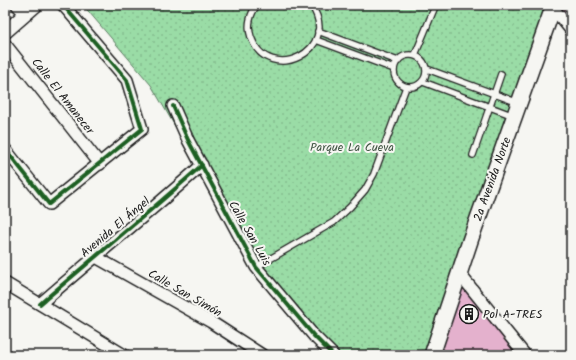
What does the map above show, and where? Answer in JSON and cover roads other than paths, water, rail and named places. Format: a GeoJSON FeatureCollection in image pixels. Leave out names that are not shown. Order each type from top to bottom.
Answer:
{"type":"FeatureCollection","features":[{"type":"Feature","properties":{"kind":"main road","name":"2a Avenida Norte"},"geometry":{"type":"LineString","coordinates":[[432,355],[459,273],[554,7]]}},
{"type":"Feature","properties":{"kind":"street"},"geometry":{"type":"LineString","coordinates":[[5,32],[21,9],[36,5]]}},
{"type":"Feature","properties":{"kind":"street"},"geometry":{"type":"LineString","coordinates":[[5,149],[49,204],[142,129],[127,80],[63,5]]}},
{"type":"Feature","properties":{"kind":"street"},"geometry":{"type":"LineString","coordinates":[[554,7],[571,30]]}},
{"type":"Feature","properties":{"kind":"street","name":"Calle El Amanecer"},"geometry":{"type":"LineString","coordinates":[[5,44],[100,164]]}},
{"type":"Feature","properties":{"kind":"street","name":"Calle San Luis"},"geometry":{"type":"LineString","coordinates":[[173,106],[188,140],[256,267],[314,336],[333,355]]}},
{"type":"Feature","properties":{"kind":"street","name":"Avenida El Ángel"},"geometry":{"type":"LineString","coordinates":[[40,304],[94,256],[164,199],[202,165]]}},
{"type":"Feature","properties":{"kind":"street","name":"Calle San Simón"},"geometry":{"type":"LineString","coordinates":[[94,256],[210,322],[262,355]]}},
{"type":"Feature","properties":{"kind":"street"},"geometry":{"type":"LineString","coordinates":[[5,273],[18,291]]}},
{"type":"Feature","properties":{"kind":"street"},"geometry":{"type":"LineString","coordinates":[[459,273],[525,355]]}},
{"type":"Feature","properties":{"kind":"street"},"geometry":{"type":"LineString","coordinates":[[5,284],[124,355]]}},
{"type":"Feature","properties":{"kind":"lane"},"geometry":{"type":"LineString","coordinates":[[257,5],[251,14],[250,34],[256,47],[266,56],[279,61],[293,60],[306,54],[316,40],[318,31],[317,18],[311,5]]}},
{"type":"Feature","properties":{"kind":"lane"},"geometry":{"type":"LineString","coordinates":[[415,55],[434,9]]}},
{"type":"Feature","properties":{"kind":"lane"},"geometry":{"type":"LineString","coordinates":[[318,31],[398,61]]}},
{"type":"Feature","properties":{"kind":"lane"},"geometry":{"type":"LineString","coordinates":[[316,40],[394,69]]}},
{"type":"Feature","properties":{"kind":"lane"},"geometry":{"type":"LineString","coordinates":[[427,68],[426,78],[416,87],[406,87],[398,82],[394,69],[398,61],[406,56],[415,55],[422,60],[427,68],[495,94],[517,110]]}},
{"type":"Feature","properties":{"kind":"lane"},"geometry":{"type":"LineString","coordinates":[[473,155],[501,74]]}},
{"type":"Feature","properties":{"kind":"lane"},"geometry":{"type":"LineString","coordinates":[[423,82],[490,107],[517,110]]}},
{"type":"Feature","properties":{"kind":"lane"},"geometry":{"type":"LineString","coordinates":[[256,267],[334,222],[365,190],[374,174],[406,87]]}},
{"type":"Feature","properties":{"kind":"place","name":"Pol A-TRES"},"geometry":{"type":"Point","coordinates":[469,314]}},
{"type":"Feature","properties":{"kind":"park label","name":"Parque La Cueva"},"geometry":{"type":"Point","coordinates":[352,147]}}]}
